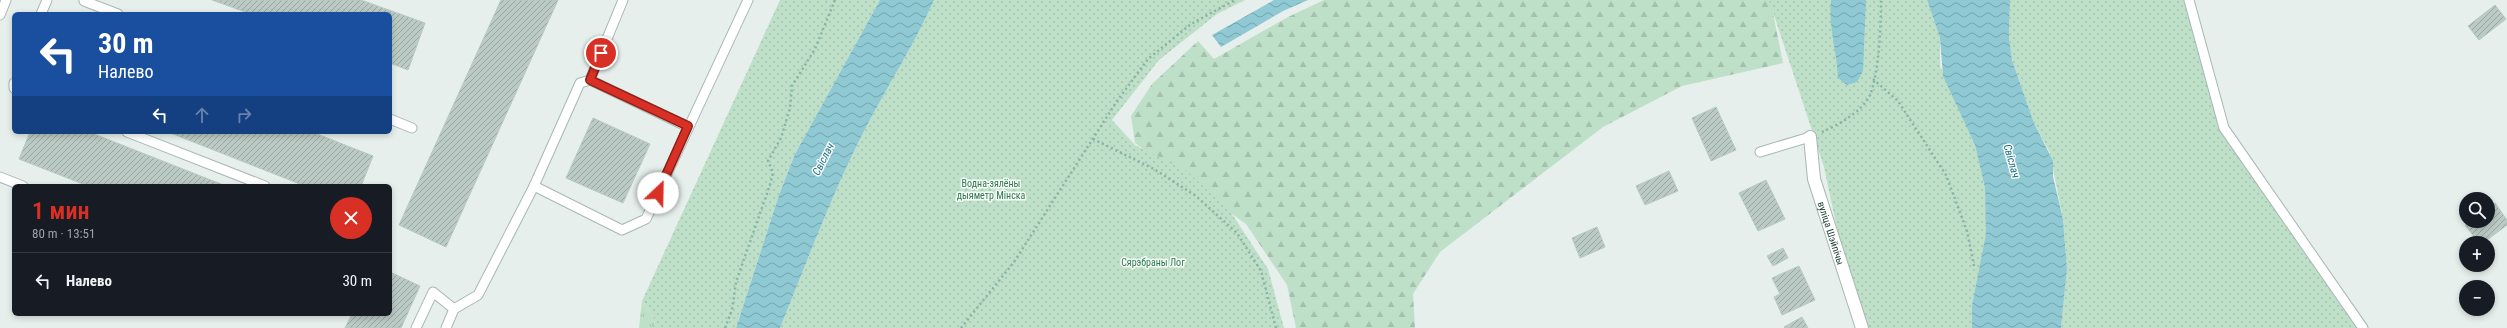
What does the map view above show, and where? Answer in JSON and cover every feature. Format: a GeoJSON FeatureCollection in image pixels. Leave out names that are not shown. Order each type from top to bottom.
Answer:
{"type":"FeatureCollection","features":[{"type":"Feature","properties":{"kind":"street","name":"вуліца Шэйпічы"},"geometry":{"type":"LineString","coordinates":[[1810,137],[1814,179],[1862,328]]}},
{"type":"Feature","properties":{"kind":"lane"},"geometry":{"type":"LineString","coordinates":[[0,15],[6,0]]}},
{"type":"Feature","properties":{"kind":"lane"},"geometry":{"type":"LineString","coordinates":[[42,12],[46,0]]}},
{"type":"Feature","properties":{"kind":"lane"},"geometry":{"type":"LineString","coordinates":[[590,80],[624,0]]}},
{"type":"Feature","properties":{"kind":"lane"},"geometry":{"type":"LineString","coordinates":[[534,186],[622,230],[646,219],[748,0]]}},
{"type":"Feature","properties":{"kind":"lane"},"geometry":{"type":"LineString","coordinates":[[2189,0],[2224,128],[2363,328]]}},
{"type":"Feature","properties":{"kind":"lane"},"geometry":{"type":"LineString","coordinates":[[84,1],[113,12]]}},
{"type":"Feature","properties":{"kind":"lane"},"geometry":{"type":"LineString","coordinates":[[446,328],[454,309],[478,295],[534,186],[580,83],[590,80],[688,126]]}},
{"type":"Feature","properties":{"kind":"lane"},"geometry":{"type":"LineString","coordinates":[[392,120],[412,128]]}},
{"type":"Feature","properties":{"kind":"lane"},"geometry":{"type":"LineString","coordinates":[[132,134],[260,184]]}},
{"type":"Feature","properties":{"kind":"lane"},"geometry":{"type":"LineString","coordinates":[[1760,152],[1810,137]]}},
{"type":"Feature","properties":{"kind":"lane"},"geometry":{"type":"LineString","coordinates":[[0,177],[18,184]]}},
{"type":"Feature","properties":{"kind":"lane"},"geometry":{"type":"LineString","coordinates":[[416,328],[433,292],[454,309]]}},
{"type":"Feature","properties":{"kind":"path"},"geometry":{"type":"LineString","coordinates":[[725,328],[732,310],[736,282],[773,172],[768,161],[781,138],[790,108],[792,86],[814,49],[835,0]]}},
{"type":"Feature","properties":{"kind":"path"},"geometry":{"type":"LineString","coordinates":[[961,328],[1014,262],[1093,138],[1148,59],[1191,24],[1235,0]]}},
{"type":"Feature","properties":{"kind":"path"},"geometry":{"type":"LineString","coordinates":[[1810,137],[1830,128],[1853,114],[1870,95],[1878,54],[1881,0]]}},
{"type":"Feature","properties":{"kind":"path"},"geometry":{"type":"LineString","coordinates":[[1873,79],[1898,101],[1946,175],[1967,231],[1974,266]]}},
{"type":"Feature","properties":{"kind":"path"},"geometry":{"type":"LineString","coordinates":[[1093,138],[1154,169],[1196,196],[1237,233],[1261,271],[1276,328]]}},
{"type":"Feature","properties":{"kind":"green space"},"geometry":{"type":"Polygon","coordinates":[[[780,0],[880,0],[795,154],[779,195],[736,328],[654,328],[655,320],[642,301],[780,0]]]}},
{"type":"Feature","properties":{"kind":"green space","name":"Водна-зялёны дыяметр Мінска"},"geometry":{"type":"Polygon","coordinates":[[[934,0],[1245,0],[1217,14],[1159,60],[1112,120],[1135,145],[1187,171],[1232,214],[1268,269],[1284,328],[780,328],[850,160],[870,120],[926,18],[934,0]]]}},
{"type":"Feature","properties":{"kind":"green space"},"geometry":{"type":"Polygon","coordinates":[[[1324,0],[1799,0],[1773,13],[1783,63],[1682,86],[1603,127],[1440,252],[1413,294],[1415,328],[1296,328],[1287,285],[1246,224],[1135,143],[1131,116],[1152,84],[1198,41],[1214,59],[1288,17],[1324,0]]]}},
{"type":"Feature","properties":{"kind":"green space"},"geometry":{"type":"Polygon","coordinates":[[[1769,0],[1927,0],[1940,38],[1940,66],[1975,145],[1985,188],[1987,234],[1972,305],[1972,328],[1868,328],[1843,257],[1824,167],[1769,0]]]}},
{"type":"Feature","properties":{"kind":"green space"},"geometry":{"type":"Polygon","coordinates":[[[2010,0],[2189,0],[2224,128],[2363,328],[2061,328],[2067,269],[2063,219],[2050,153],[2034,123],[2012,60],[2009,37],[2010,0]]]}},
{"type":"Feature","properties":{"kind":"green space"},"geometry":{"type":"Polygon","coordinates":[[[642,301],[655,320],[654,328],[639,328],[642,301]]]}},
{"type":"Feature","properties":{"kind":"water","name":"Свіслач"},"geometry":{"type":"Polygon","coordinates":[[[880,0],[934,0],[926,18],[870,120],[850,160],[780,328],[736,328],[779,195],[795,154],[880,0]]]}},
{"type":"Feature","properties":{"kind":"water"},"geometry":{"type":"Polygon","coordinates":[[[1274,0],[1308,0],[1283,11],[1221,47],[1212,35],[1274,0]]]}},
{"type":"Feature","properties":{"kind":"water"},"geometry":{"type":"Polygon","coordinates":[[[1831,0],[1866,0],[1863,71],[1857,82],[1847,85],[1838,78],[1830,9],[1831,0]]]}},
{"type":"Feature","properties":{"kind":"water","name":"Свіслач"},"geometry":{"type":"Polygon","coordinates":[[[1927,0],[2010,0],[2009,37],[2012,60],[2034,123],[2053,161],[2053,177],[2063,219],[2067,269],[2061,328],[1972,328],[1972,305],[1986,234],[1985,188],[1975,145],[1943,76],[1940,38],[1927,0]]]}},
{"type":"Feature","properties":{"kind":"building"},"geometry":{"type":"Polygon","coordinates":[[[212,0],[361,0],[425,23],[408,70],[392,64],[392,12],[245,12],[212,0]]]}},
{"type":"Feature","properties":{"kind":"building"},"geometry":{"type":"Polygon","coordinates":[[[501,0],[558,0],[446,247],[399,225],[501,0]]]}},
{"type":"Feature","properties":{"kind":"building"},"geometry":{"type":"Polygon","coordinates":[[[2495,5],[2506,19],[2479,40],[2468,26],[2495,5]]]}},
{"type":"Feature","properties":{"kind":"building"},"geometry":{"type":"Polygon","coordinates":[[[1716,107],[1736,150],[1711,161],[1692,118],[1716,107]]]}},
{"type":"Feature","properties":{"kind":"building"},"geometry":{"type":"Polygon","coordinates":[[[593,118],[650,144],[623,203],[566,178],[593,118]]]}},
{"type":"Feature","properties":{"kind":"building"},"geometry":{"type":"Polygon","coordinates":[[[29,134],[94,134],[221,184],[83,184],[19,159],[29,134]]]}},
{"type":"Feature","properties":{"kind":"building"},"geometry":{"type":"Polygon","coordinates":[[[173,134],[317,134],[373,156],[362,184],[300,184],[173,134]]]}},
{"type":"Feature","properties":{"kind":"building"},"geometry":{"type":"Polygon","coordinates":[[[1669,171],[1678,191],[1645,205],[1636,186],[1669,171]]]}},
{"type":"Feature","properties":{"kind":"building"},"geometry":{"type":"Polygon","coordinates":[[[1766,180],[1785,219],[1758,231],[1739,193],[1766,180]]]}},
{"type":"Feature","properties":{"kind":"building"},"geometry":{"type":"Polygon","coordinates":[[[2495,203],[2507,220],[2507,225],[2492,236],[2474,236],[2467,228],[2495,228],[2495,203]]]}},
{"type":"Feature","properties":{"kind":"building"},"geometry":{"type":"Polygon","coordinates":[[[1597,227],[1605,247],[1580,258],[1572,238],[1597,227]]]}},
{"type":"Feature","properties":{"kind":"building"},"geometry":{"type":"Polygon","coordinates":[[[1783,248],[1788,258],[1773,266],[1767,256],[1783,248]]]}},
{"type":"Feature","properties":{"kind":"building"},"geometry":{"type":"Polygon","coordinates":[[[1799,266],[1815,300],[1782,315],[1774,297],[1780,294],[1772,278],[1799,266]]]}},
{"type":"Feature","properties":{"kind":"building"},"geometry":{"type":"Polygon","coordinates":[[[392,273],[420,286],[401,328],[345,328],[351,316],[392,316],[392,273]]]}},
{"type":"Feature","properties":{"kind":"building"},"geometry":{"type":"Polygon","coordinates":[[[1802,317],[1808,328],[1784,327],[1802,317]]]}},
{"type":"Feature","properties":{"kind":"route"},"geometry":{"type":"LineString","coordinates":[[601,53],[590,80],[688,126],[658,193]]}},
{"type":"Feature","properties":{"kind":"park label","name":"Сярэбраны Лог"},"geometry":{"type":"Point","coordinates":[1153,262]}}]}
